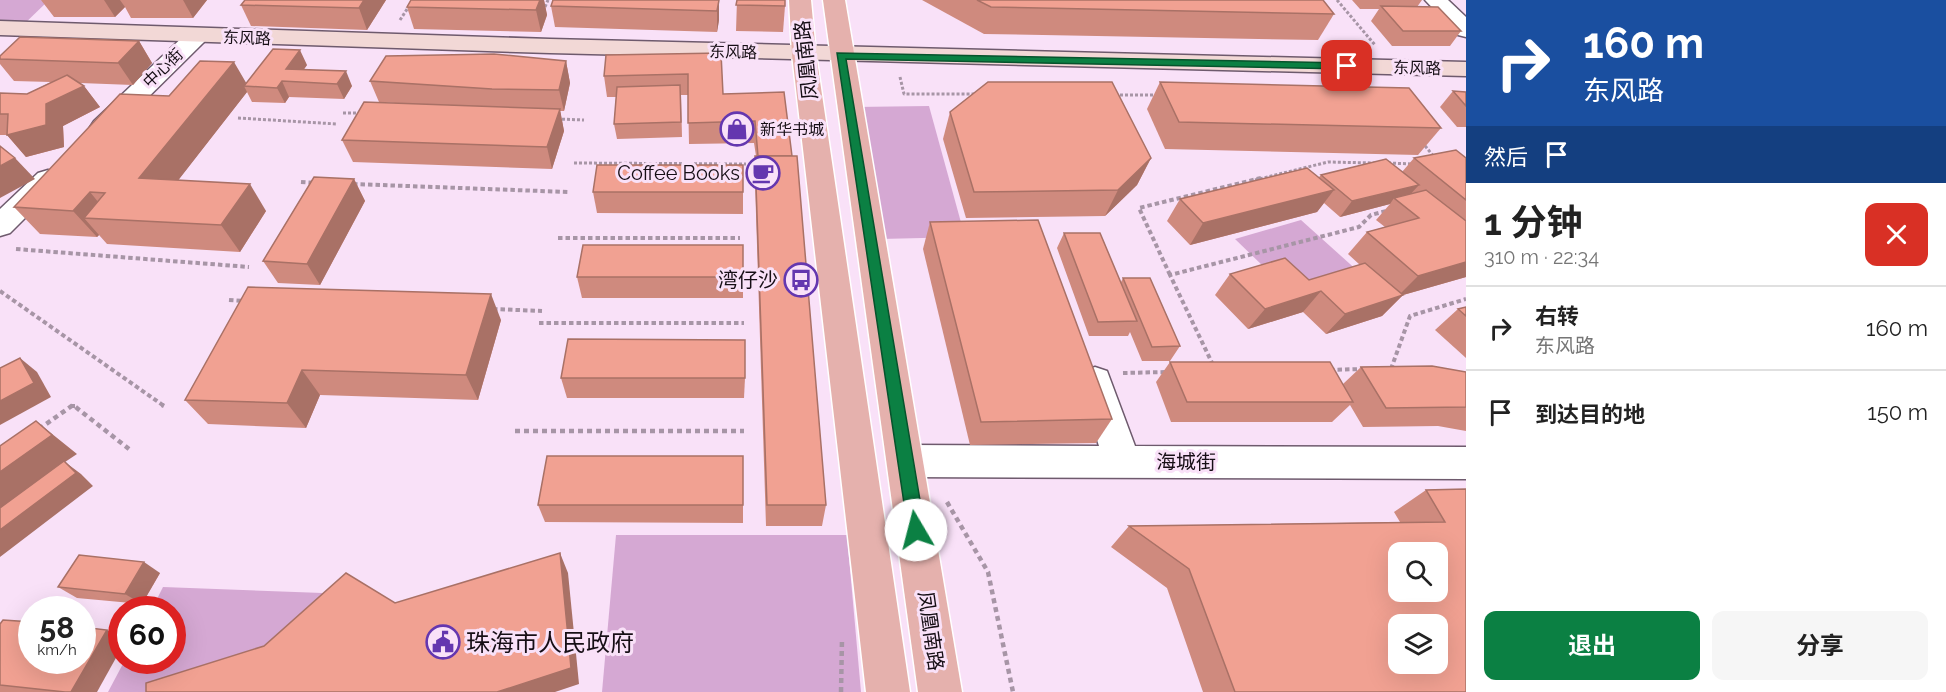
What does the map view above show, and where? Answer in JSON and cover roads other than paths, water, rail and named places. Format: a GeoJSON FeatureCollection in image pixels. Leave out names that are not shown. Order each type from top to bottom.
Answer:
{"type":"FeatureCollection","features":[{"type":"Feature","properties":{"kind":"main road","name":"凤凰南路"},"geometry":{"type":"LineString","coordinates":[[800,0],[804,54],[888,692]]}},
{"type":"Feature","properties":{"kind":"main road","name":"凤凰南路"},"geometry":{"type":"LineString","coordinates":[[834,0],[841,56],[922,461],[940,692]]}},
{"type":"Feature","properties":{"kind":"street"},"geometry":{"type":"LineString","coordinates":[[1436,0],[1466,30]]}},
{"type":"Feature","properties":{"kind":"street","name":"东风路"},"geometry":{"type":"LineString","coordinates":[[0,28],[841,56],[1466,69]]}},
{"type":"Feature","properties":{"kind":"street","name":"中心街"},"geometry":{"type":"LineString","coordinates":[[6,237],[77,152],[197,36]]}},
{"type":"Feature","properties":{"kind":"street"},"geometry":{"type":"LineString","coordinates":[[1088,363],[1123,462]]}},
{"type":"Feature","properties":{"kind":"street","name":"海城街"},"geometry":{"type":"LineString","coordinates":[[922,461],[1466,463]]}},
{"type":"Feature","properties":{"kind":"place","name":"新华书城"},"geometry":{"type":"Point","coordinates":[737,129]}},
{"type":"Feature","properties":{"kind":"place","name":"Coffee Books"},"geometry":{"type":"Point","coordinates":[763,173]}},
{"type":"Feature","properties":{"kind":"place","name":"湾仔沙"},"geometry":{"type":"Point","coordinates":[801,280]}},
{"type":"Feature","properties":{"kind":"place","name":"珠海市人民政府"},"geometry":{"type":"Point","coordinates":[443,642]}}]}
